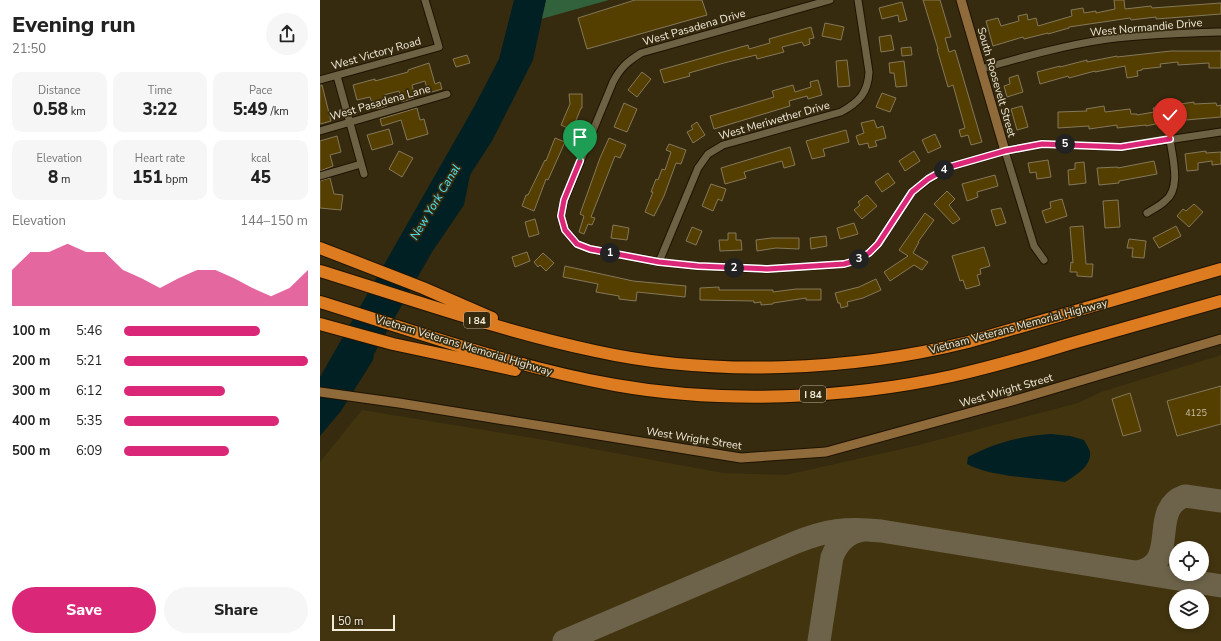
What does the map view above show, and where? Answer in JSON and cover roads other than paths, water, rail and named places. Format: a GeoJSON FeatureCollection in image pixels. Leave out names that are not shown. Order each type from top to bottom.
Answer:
{"type":"FeatureCollection","features":[{"type":"Feature","properties":{"kind":"highway"},"geometry":{"type":"LineString","coordinates":[[320,248],[423,288],[537,338]]}},
{"type":"Feature","properties":{"kind":"highway","name":"Vietnam Veterans Memorial Highway"},"geometry":{"type":"LineString","coordinates":[[320,271],[537,338],[618,356],[690,364],[790,366],[860,361],[909,355],[968,342],[1221,269]]}},
{"type":"Feature","properties":{"kind":"highway","name":"Vietnam Veterans Memorial Highway"},"geometry":{"type":"LineString","coordinates":[[320,302],[523,365],[617,385],[688,394],[749,396],[811,394],[887,387],[952,376],[1008,362],[1221,301]]}},
{"type":"Feature","properties":{"kind":"highway"},"geometry":{"type":"LineString","coordinates":[[320,324],[393,344],[506,369],[617,385]]}},
{"type":"Feature","properties":{"kind":"street","name":"West Victory Road"},"geometry":{"type":"LineString","coordinates":[[320,80],[439,47],[425,0]]}},
{"type":"Feature","properties":{"kind":"street","name":"West Pasadena Drive"},"geometry":{"type":"LineString","coordinates":[[659,262],[590,249],[577,244],[565,230],[561,216],[564,200],[613,82],[619,71],[628,61],[641,53],[830,0]]}},
{"type":"Feature","properties":{"kind":"street","name":"West Meriwether Drive"},"geometry":{"type":"LineString","coordinates":[[659,262],[698,168],[708,154],[723,145],[841,112],[854,105],[863,95],[868,83],[869,72],[858,0]]}},
{"type":"Feature","properties":{"kind":"street","name":"South Roosevelt Street"},"geometry":{"type":"LineString","coordinates":[[961,0],[1034,246],[1044,260]]}},
{"type":"Feature","properties":{"kind":"street","name":"West Normandie Drive"},"geometry":{"type":"LineString","coordinates":[[981,69],[1052,49],[1109,39],[1166,34],[1221,32]]}},
{"type":"Feature","properties":{"kind":"street"},"geometry":{"type":"LineString","coordinates":[[336,76],[364,174]]}},
{"type":"Feature","properties":{"kind":"street","name":"West Pasadena Lane"},"geometry":{"type":"LineString","coordinates":[[320,131],[447,94]]}},
{"type":"Feature","properties":{"kind":"street"},"geometry":{"type":"LineString","coordinates":[[659,262],[698,266],[767,269],[844,264],[858,260],[869,253],[878,244],[907,198],[928,179],[949,167],[1005,151],[1042,144],[1121,147],[1221,132]]}},
{"type":"Feature","properties":{"kind":"street"},"geometry":{"type":"LineString","coordinates":[[1147,213],[1166,201],[1173,191],[1175,180],[1170,139]]}},
{"type":"Feature","properties":{"kind":"street"},"geometry":{"type":"LineString","coordinates":[[320,176],[361,164]]}},
{"type":"Feature","properties":{"kind":"street","name":"West Wright Street"},"geometry":{"type":"LineString","coordinates":[[320,392],[741,458],[826,452],[1019,400],[1221,339]]}},
{"type":"Feature","properties":{"kind":"water","name":"New York Canal"},"geometry":{"type":"Polygon","coordinates":[[[514,0],[546,0],[533,60],[492,141],[470,175],[464,205],[432,252],[374,354],[373,360],[341,411],[320,436],[320,377],[474,107],[499,59],[514,0]]]}},
{"type":"Feature","properties":{"kind":"water"},"geometry":{"type":"Polygon","coordinates":[[[1051,434],[1070,436],[1084,440],[1090,452],[1090,457],[1086,466],[1078,474],[1065,482],[988,472],[967,464],[968,457],[998,444],[1029,436],[1051,434]]]}}]}
